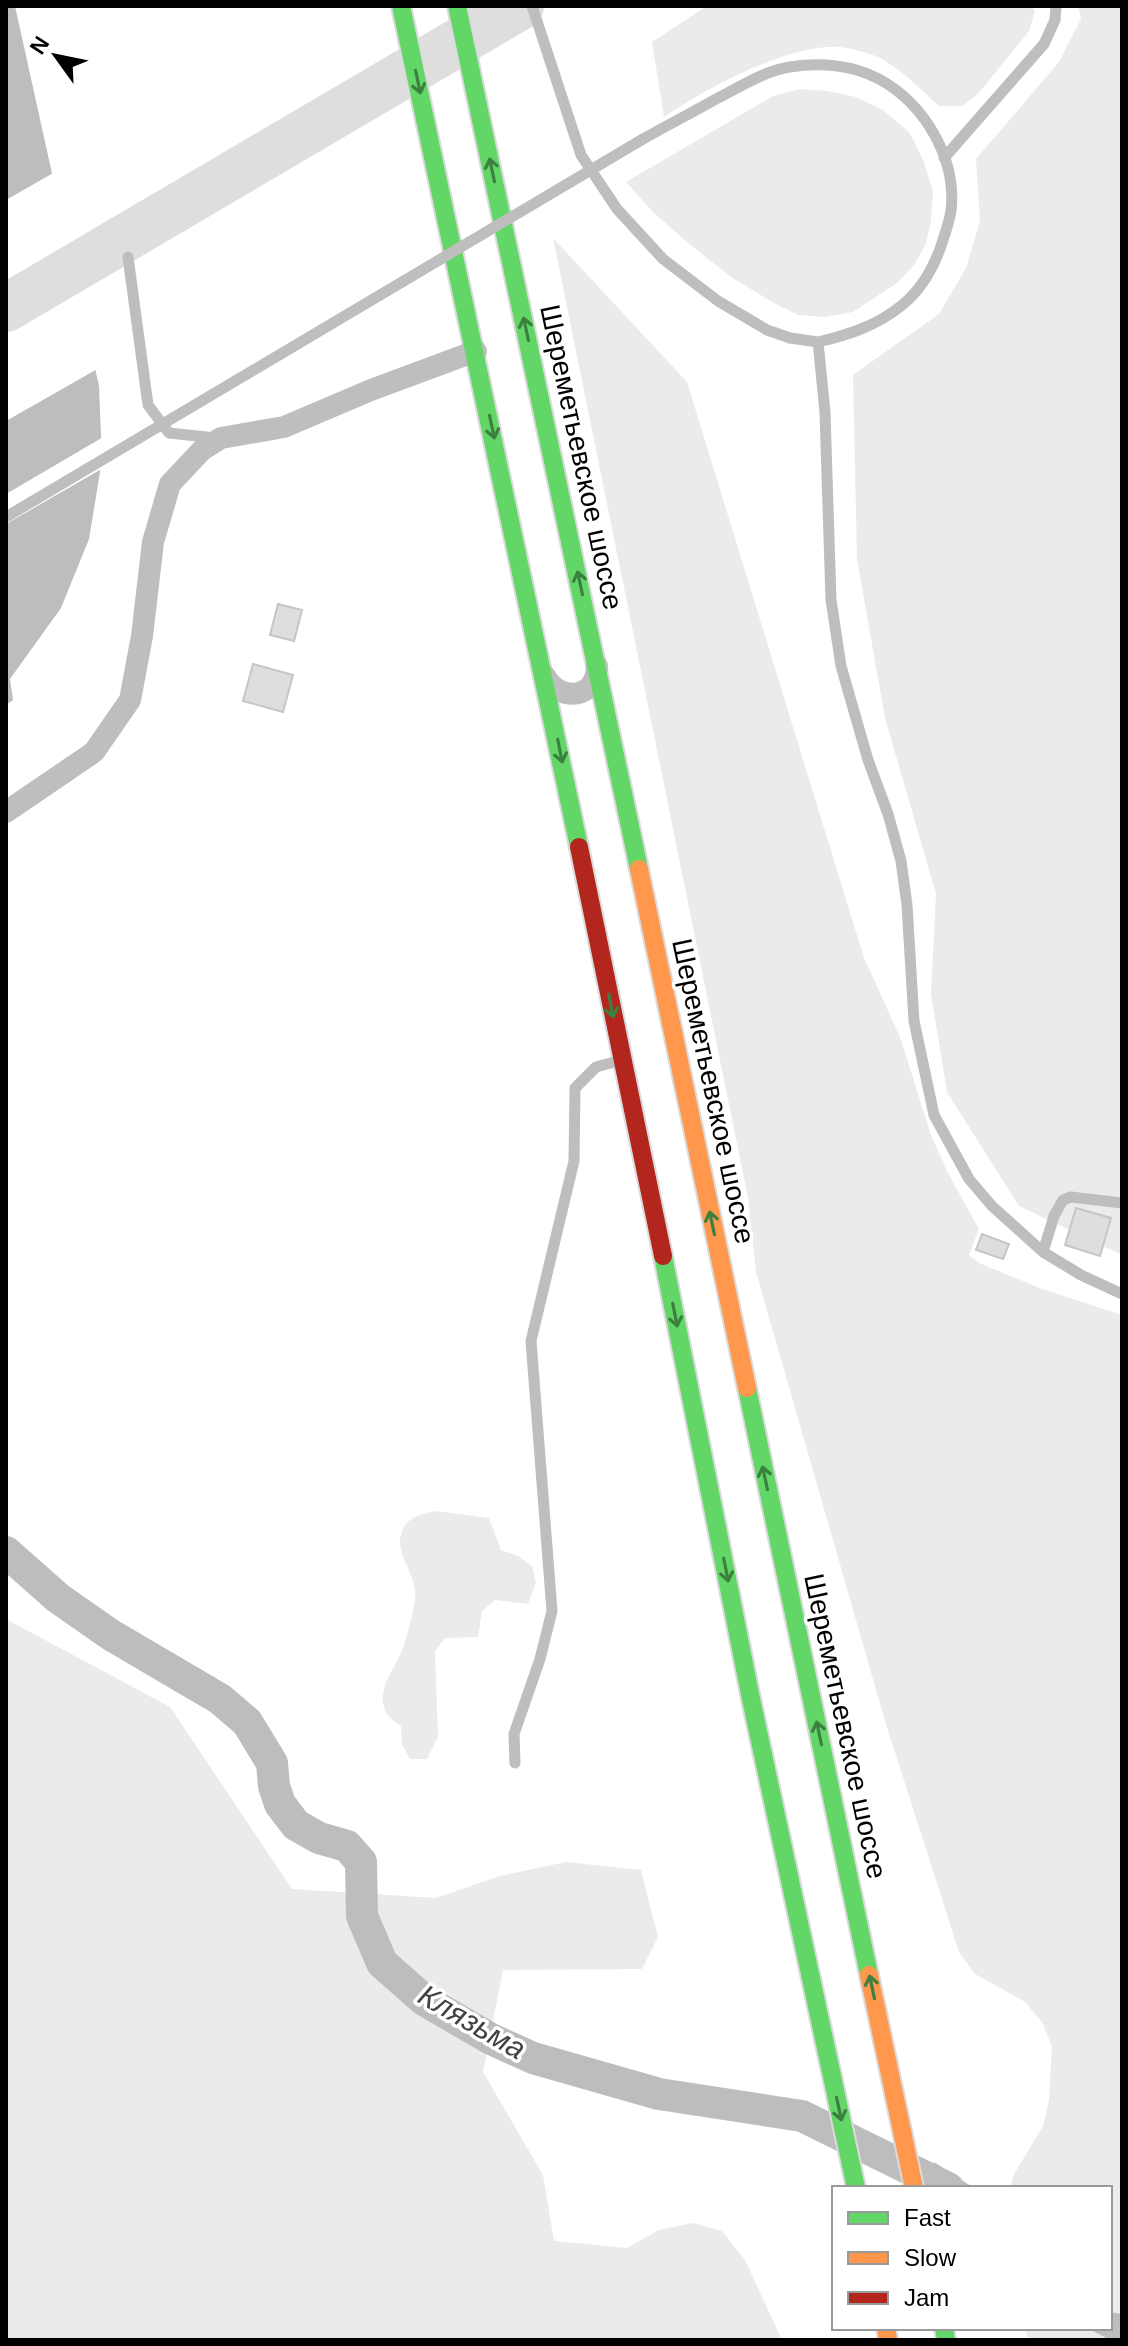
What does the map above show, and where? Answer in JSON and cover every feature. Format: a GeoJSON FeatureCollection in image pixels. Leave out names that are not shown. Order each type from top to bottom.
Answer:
{"type":"FeatureCollection","features":[{"type":"Feature","properties":{"kind":"main road"},"geometry":{"type":"LineString","coordinates":[[401,6],[544,675],[751,1699],[856,2186]]}},
{"type":"Feature","properties":{"kind":"main road","name":"Шереметьевское шоссе"},"geometry":{"type":"LineString","coordinates":[[457,6],[914,2186]]}},
{"type":"Feature","properties":{"kind":"street"},"geometry":{"type":"LineString","coordinates":[[6,812],[94,752],[130,700],[142,636],[153,542],[170,484],[202,450],[221,438],[284,427],[476,351]]}},
{"type":"Feature","properties":{"kind":"street"},"geometry":{"type":"LineString","coordinates":[[544,675],[550,685],[560,692],[572,694],[583,691],[593,683],[597,672],[596,659]]}},
{"type":"Feature","properties":{"kind":"lane"},"geometry":{"type":"LineString","coordinates":[[6,517],[643,139],[760,75],[790,67],[821,64],[851,69],[879,79],[916,109],[936,136],[951,183],[951,209],[934,265],[919,287],[903,304],[875,323],[818,342],[790,338],[767,330],[718,301],[663,259],[617,209],[581,155],[532,6]]}},
{"type":"Feature","properties":{"kind":"lane"},"geometry":{"type":"LineString","coordinates":[[944,158],[1044,44],[1055,20],[1056,6]]}},
{"type":"Feature","properties":{"kind":"lane"},"geometry":{"type":"LineString","coordinates":[[128,257],[148,405],[169,433],[221,438]]}},
{"type":"Feature","properties":{"kind":"lane"},"geometry":{"type":"LineString","coordinates":[[818,342],[825,412],[831,600],[841,666],[901,861],[907,905],[914,1021],[934,1115],[969,1179],[992,1206],[1043,1252],[1081,1275],[1122,1294]]}},
{"type":"Feature","properties":{"kind":"lane"},"geometry":{"type":"LineString","coordinates":[[515,1763],[514,1734],[540,1659],[552,1611],[531,1341],[574,1161],[575,1088],[596,1067],[622,1060]]}},
{"type":"Feature","properties":{"kind":"lane"},"geometry":{"type":"LineString","coordinates":[[1043,1252],[1054,1216],[1063,1200],[1071,1197],[1122,1203]]}},
{"type":"Feature","properties":{"kind":"shaded area"},"geometry":{"type":"Polygon","coordinates":[[[6,6],[15,6],[99,386],[102,460],[89,539],[61,608],[10,679],[13,700],[6,705],[6,6]]]}},
{"type":"Feature","properties":{"kind":"shaded area"},"geometry":{"type":"Polygon","coordinates":[[[707,6],[1032,6],[1035,11],[1029,31],[978,94],[962,106],[939,106],[889,63],[870,54],[840,47],[819,48],[773,60],[724,81],[664,117],[652,42],[707,6]]]}},
{"type":"Feature","properties":{"kind":"shaded area"},"geometry":{"type":"Polygon","coordinates":[[[1078,6],[1122,6],[1122,1255],[1019,1206],[947,1092],[931,994],[936,894],[885,718],[857,559],[853,375],[939,314],[966,268],[980,221],[976,159],[1059,62],[1081,19],[1078,6]]]}},
{"type":"Feature","properties":{"kind":"shaded area"},"geometry":{"type":"Polygon","coordinates":[[[800,89],[856,97],[883,110],[910,133],[924,162],[933,192],[926,244],[914,265],[897,283],[853,312],[825,317],[798,315],[731,277],[653,212],[626,182],[773,96],[800,89]]]}},
{"type":"Feature","properties":{"kind":"shaded area"},"geometry":{"type":"Polygon","coordinates":[[[553,238],[687,382],[864,958],[900,1037],[931,1135],[979,1229],[969,1255],[979,1263],[1042,1289],[1122,1315],[1122,2314],[1112,2312],[1112,2186],[1011,2186],[1014,2174],[1043,2126],[1049,2100],[1052,2046],[1042,2022],[1025,2002],[975,1974],[959,1952],[885,1721],[756,1272],[748,1198],[553,238]]]}},
{"type":"Feature","properties":{"kind":"shaded area"},"geometry":{"type":"Polygon","coordinates":[[[435,1511],[489,1518],[501,1550],[518,1556],[532,1566],[536,1583],[528,1604],[495,1600],[482,1611],[478,1637],[445,1638],[435,1651],[438,1737],[427,1759],[410,1759],[402,1744],[401,1726],[387,1714],[383,1697],[384,1688],[404,1645],[414,1603],[415,1588],[402,1554],[401,1536],[410,1520],[435,1511]]]}},
{"type":"Feature","properties":{"kind":"shaded area"},"geometry":{"type":"Polygon","coordinates":[[[6,1619],[170,1707],[292,1889],[436,1898],[500,1876],[566,1862],[641,1870],[658,1937],[642,1969],[503,1970],[483,2072],[543,2175],[554,2241],[627,2248],[659,2230],[693,2223],[722,2231],[745,2260],[782,2340],[6,2340],[6,1619]]]}},
{"type":"Feature","properties":{"kind":"shaded area"},"geometry":{"type":"Polygon","coordinates":[[[934,2162],[971,2186],[939,2186],[934,2162]]]}},
{"type":"Feature","properties":{"kind":"shaded area"},"geometry":{"type":"Polygon","coordinates":[[[1112,2312],[1122,2314],[1122,2340],[1110,2340],[1091,2330],[1112,2330],[1112,2312]]]}},
{"type":"Feature","properties":{"kind":"shaded area"},"geometry":{"type":"Polygon","coordinates":[[[1026,2330],[1091,2330],[1110,2340],[1028,2340],[1026,2330]]]}},
{"type":"Feature","properties":{"kind":"pier"},"geometry":{"type":"Polygon","coordinates":[[[55,172],[99,368],[6,421],[6,200],[55,172]]]}},
{"type":"Feature","properties":{"kind":"pier"},"geometry":{"type":"Polygon","coordinates":[[[105,436],[105,467],[6,524],[6,494],[105,436]]]}},
{"type":"Feature","properties":{"kind":"building"},"geometry":{"type":"Polygon","coordinates":[[[278,604],[302,610],[294,641],[270,635],[278,604]]]}},
{"type":"Feature","properties":{"kind":"building"},"geometry":{"type":"Polygon","coordinates":[[[253,664],[293,675],[283,712],[243,701],[253,664]]]}},
{"type":"Feature","properties":{"kind":"building"},"geometry":{"type":"Polygon","coordinates":[[[1076,1208],[1111,1218],[1100,1256],[1065,1245],[1076,1208]]]}},
{"type":"Feature","properties":{"kind":"building"},"geometry":{"type":"Polygon","coordinates":[[[982,1234],[1009,1244],[1003,1259],[976,1250],[982,1234]]]}},
{"type":"Feature","properties":{"kind":"waterway","name":"Клязьма"},"geometry":{"type":"LineString","coordinates":[[6,1552],[58,1598],[111,1635],[220,1699],[247,1722],[272,1763],[274,1786],[280,1804],[296,1825],[319,1838],[347,1846],[361,1862],[362,1916],[382,1963],[424,2000],[491,2039],[533,2058],[659,2094],[802,2116],[944,2186]]}},
{"type":"Feature","properties":{"kind":"taxiway"},"geometry":{"type":"LineString","coordinates":[[6,308],[520,6]]}},
{"type":"Feature","properties":{"kind":"traffic: fast"},"geometry":{"type":"LineString","coordinates":[[401,6],[579,847]]}},
{"type":"Feature","properties":{"kind":"traffic: fast"},"geometry":{"type":"LineString","coordinates":[[457,6],[639,869]]}},
{"type":"Feature","properties":{"kind":"traffic: fast"},"geometry":{"type":"LineString","coordinates":[[663,1256],[751,1699],[856,2186]]}},
{"type":"Feature","properties":{"kind":"traffic: fast"},"geometry":{"type":"LineString","coordinates":[[747,1388],[869,1975]]}},
{"type":"Feature","properties":{"kind":"traffic: fast"},"geometry":{"type":"LineString","coordinates":[[944,2330],[946,2340]]}},
{"type":"Feature","properties":{"kind":"traffic: slow"},"geometry":{"type":"LineString","coordinates":[[639,869],[747,1388]]}},
{"type":"Feature","properties":{"kind":"traffic: slow"},"geometry":{"type":"LineString","coordinates":[[869,1975],[914,2186]]}},
{"type":"Feature","properties":{"kind":"traffic: slow"},"geometry":{"type":"LineString","coordinates":[[886,2330],[888,2340]]}},
{"type":"Feature","properties":{"kind":"traffic: jam"},"geometry":{"type":"LineString","coordinates":[[579,847],[663,1256]]}}]}
